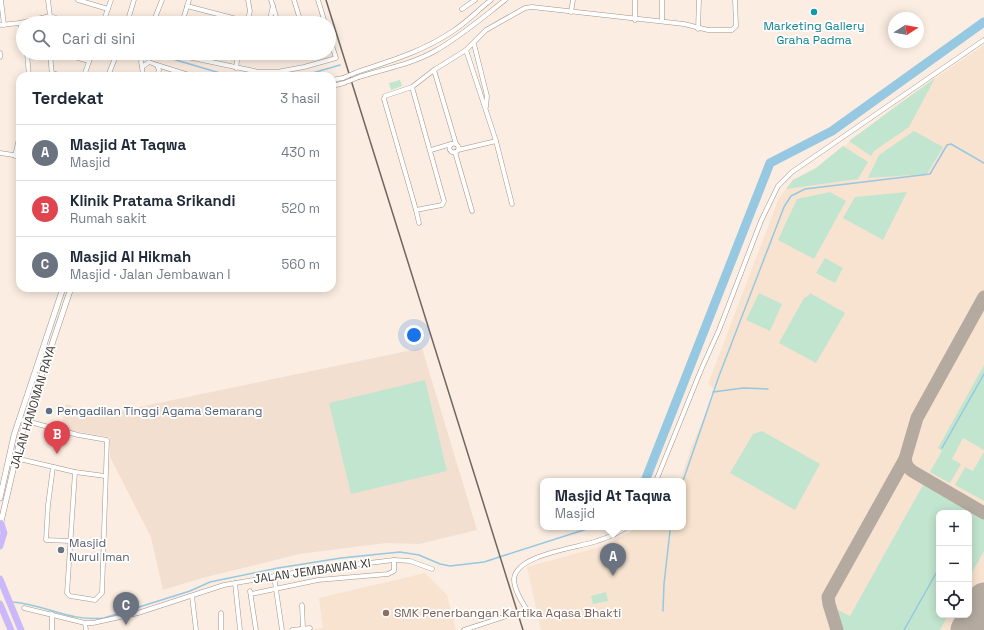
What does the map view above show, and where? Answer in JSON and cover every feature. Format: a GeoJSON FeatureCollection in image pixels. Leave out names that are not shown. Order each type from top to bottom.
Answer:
{"type":"FeatureCollection","features":[{"type":"Feature","properties":{"kind":"highway"},"geometry":{"type":"LineString","coordinates":[[0,525],[4,533],[0,546]]}},
{"type":"Feature","properties":{"kind":"highway"},"geometry":{"type":"LineString","coordinates":[[0,579],[20,630]]}},
{"type":"Feature","properties":{"kind":"highway"},"geometry":{"type":"LineString","coordinates":[[0,604],[11,630]]}},
{"type":"Feature","properties":{"kind":"street"},"geometry":{"type":"LineString","coordinates":[[1,0],[2,25],[16,26]]}},
{"type":"Feature","properties":{"kind":"street"},"geometry":{"type":"LineString","coordinates":[[48,0],[50,16]]}},
{"type":"Feature","properties":{"kind":"street"},"geometry":{"type":"LineString","coordinates":[[78,0],[108,9]]}},
{"type":"Feature","properties":{"kind":"street"},"geometry":{"type":"LineString","coordinates":[[106,16],[111,0]]}},
{"type":"Feature","properties":{"kind":"street"},"geometry":{"type":"LineString","coordinates":[[129,16],[134,0]]}},
{"type":"Feature","properties":{"kind":"street"},"geometry":{"type":"LineString","coordinates":[[156,16],[162,0]]}},
{"type":"Feature","properties":{"kind":"street"},"geometry":{"type":"LineString","coordinates":[[184,16],[189,0]]}},
{"type":"Feature","properties":{"kind":"street"},"geometry":{"type":"LineString","coordinates":[[247,0],[250,12],[249,16]]}},
{"type":"Feature","properties":{"kind":"street"},"geometry":{"type":"LineString","coordinates":[[271,0],[276,16]]}},
{"type":"Feature","properties":{"kind":"street"},"geometry":{"type":"LineString","coordinates":[[294,0],[299,16]]}},
{"type":"Feature","properties":{"kind":"street"},"geometry":{"type":"LineString","coordinates":[[318,0],[323,16]]}},
{"type":"Feature","properties":{"kind":"street"},"geometry":{"type":"LineString","coordinates":[[462,10],[473,0]]}},
{"type":"Feature","properties":{"kind":"street"},"geometry":{"type":"LineString","coordinates":[[336,79],[410,54],[433,44],[455,30],[491,0]]}},
{"type":"Feature","properties":{"kind":"street"},"geometry":{"type":"LineString","coordinates":[[336,85],[434,52],[458,37],[505,0]]}},
{"type":"Feature","properties":{"kind":"street"},"geometry":{"type":"LineString","coordinates":[[571,12],[573,0]]}},
{"type":"Feature","properties":{"kind":"street"},"geometry":{"type":"LineString","coordinates":[[635,0],[635,20]]}},
{"type":"Feature","properties":{"kind":"street"},"geometry":{"type":"LineString","coordinates":[[662,0],[662,21]]}},
{"type":"Feature","properties":{"kind":"street"},"geometry":{"type":"LineString","coordinates":[[698,29],[699,0]]}},
{"type":"Feature","properties":{"kind":"street"},"geometry":{"type":"LineString","coordinates":[[420,223],[384,99],[385,96],[412,87],[434,70],[474,44],[486,30],[517,11],[525,8],[532,7],[635,20],[662,21],[684,24],[698,29],[708,30],[735,28],[735,0]]}},
{"type":"Feature","properties":{"kind":"street"},"geometry":{"type":"LineString","coordinates":[[187,6],[223,16]]}},
{"type":"Feature","properties":{"kind":"street"},"geometry":{"type":"LineString","coordinates":[[271,16],[273,6]]}},
{"type":"Feature","properties":{"kind":"street"},"geometry":{"type":"LineString","coordinates":[[657,478],[701,370],[719,330],[761,221],[778,186],[792,172],[984,40]]}},
{"type":"Feature","properties":{"kind":"street"},"geometry":{"type":"LineString","coordinates":[[474,44],[486,96],[485,108]]}},
{"type":"Feature","properties":{"kind":"street"},"geometry":{"type":"LineString","coordinates":[[466,50],[496,140],[512,204]]}},
{"type":"Feature","properties":{"kind":"street"},"geometry":{"type":"LineString","coordinates":[[28,60],[29,72]]}},
{"type":"Feature","properties":{"kind":"street"},"geometry":{"type":"LineString","coordinates":[[51,60],[52,72]]}},
{"type":"Feature","properties":{"kind":"street"},"geometry":{"type":"LineString","coordinates":[[85,60],[89,61],[85,72]]}},
{"type":"Feature","properties":{"kind":"street"},"geometry":{"type":"LineString","coordinates":[[110,72],[114,60]]}},
{"type":"Feature","properties":{"kind":"street"},"geometry":{"type":"LineString","coordinates":[[142,72],[143,60]]}},
{"type":"Feature","properties":{"kind":"street"},"geometry":{"type":"LineString","coordinates":[[201,60],[259,72],[276,72],[333,60]]}},
{"type":"Feature","properties":{"kind":"street"},"geometry":{"type":"LineString","coordinates":[[236,68],[237,60]]}},
{"type":"Feature","properties":{"kind":"street"},"geometry":{"type":"LineString","coordinates":[[142,67],[148,62],[177,72]]}},
{"type":"Feature","properties":{"kind":"street"},"geometry":{"type":"LineString","coordinates":[[157,65],[158,72]]}},
{"type":"Feature","properties":{"kind":"street"},"geometry":{"type":"LineString","coordinates":[[434,70],[472,211]]}},
{"type":"Feature","properties":{"kind":"street"},"geometry":{"type":"LineString","coordinates":[[412,87],[431,150],[444,203],[416,210]]}},
{"type":"Feature","properties":{"kind":"street"},"geometry":{"type":"LineString","coordinates":[[454,144],[450,149],[456,151],[496,140]]}},
{"type":"Feature","properties":{"kind":"street"},"geometry":{"type":"LineString","coordinates":[[431,150],[454,144]]}},
{"type":"Feature","properties":{"kind":"street"},"geometry":{"type":"LineString","coordinates":[[0,153],[16,156]]}},
{"type":"Feature","properties":{"kind":"street","name":"JALAN HANOMAN RAYA"},"geometry":{"type":"LineString","coordinates":[[0,498],[14,435],[62,292]]}},
{"type":"Feature","properties":{"kind":"street","name":"JALAN HANOMAN RAYA"},"geometry":{"type":"LineString","coordinates":[[0,525],[15,458],[25,422],[70,292]]}},
{"type":"Feature","properties":{"kind":"street"},"geometry":{"type":"LineString","coordinates":[[19,419],[25,422],[78,435],[107,440],[104,476],[101,595],[91,600],[68,594],[67,591],[75,472]]}},
{"type":"Feature","properties":{"kind":"street"},"geometry":{"type":"LineString","coordinates":[[15,458],[75,472],[104,476]]}},
{"type":"Feature","properties":{"kind":"street"},"geometry":{"type":"LineString","coordinates":[[53,467],[48,505],[46,540],[70,541]]}},
{"type":"Feature","properties":{"kind":"street"},"geometry":{"type":"LineString","coordinates":[[527,610],[514,585],[516,572],[520,567],[535,558],[596,542],[621,530]]}},
{"type":"Feature","properties":{"kind":"street"},"geometry":{"type":"LineString","coordinates":[[256,630],[250,592],[318,580],[388,574],[394,571],[394,560]]}},
{"type":"Feature","properties":{"kind":"street","name":"JALAN JEMBAWAN XI"},"geometry":{"type":"LineString","coordinates":[[85,623],[99,622],[138,613],[224,585],[274,576],[394,560],[410,561],[432,569]]}},
{"type":"Feature","properties":{"kind":"street"},"geometry":{"type":"LineString","coordinates":[[274,576],[282,630]]}},
{"type":"Feature","properties":{"kind":"street"},"geometry":{"type":"LineString","coordinates":[[235,583],[240,630]]}},
{"type":"Feature","properties":{"kind":"street"},"geometry":{"type":"LineString","coordinates":[[192,596],[196,630]]}},
{"type":"Feature","properties":{"kind":"street"},"geometry":{"type":"LineString","coordinates":[[302,605],[303,628]]}},
{"type":"Feature","properties":{"kind":"street"},"geometry":{"type":"LineString","coordinates":[[24,608],[85,623],[86,630]]}},
{"type":"Feature","properties":{"kind":"street"},"geometry":{"type":"LineString","coordinates":[[221,613],[221,630]]}},
{"type":"Feature","properties":{"kind":"street"},"geometry":{"type":"LineString","coordinates":[[52,614],[52,630]]}},
{"type":"Feature","properties":{"kind":"street"},"geometry":{"type":"LineString","coordinates":[[464,630],[513,614]]}},
{"type":"Feature","properties":{"kind":"street"},"geometry":{"type":"LineString","coordinates":[[292,630],[310,628]]}},
{"type":"Feature","properties":{"kind":"shaded area"},"geometry":{"type":"Polygon","coordinates":[[[984,45],[984,630],[541,630],[527,567],[603,546],[634,530],[686,530],[686,478],[681,478],[692,445],[714,395],[714,389],[708,384],[779,198],[793,180],[816,168],[898,104],[984,45]]]}},
{"type":"Feature","properties":{"kind":"shaded area"},"geometry":{"type":"Polygon","coordinates":[[[422,348],[477,530],[419,544],[386,543],[299,554],[202,578],[163,590],[151,537],[110,457],[110,437],[61,429],[66,404],[92,413],[96,416],[422,348]]]}},
{"type":"Feature","properties":{"kind":"shaded area","name":"SMK Penerbangan Kartika Aqasa Bhakti"},"geometry":{"type":"Polygon","coordinates":[[[425,573],[447,595],[456,630],[311,630],[323,628],[319,598],[425,573]]]}},
{"type":"Feature","properties":{"kind":"green space"},"geometry":{"type":"Polygon","coordinates":[[[935,78],[909,127],[874,151],[871,156],[849,141],[935,78]]]}},
{"type":"Feature","properties":{"kind":"green space"},"geometry":{"type":"Polygon","coordinates":[[[400,80],[402,86],[391,90],[389,83],[400,80]]]}},
{"type":"Feature","properties":{"kind":"green space"},"geometry":{"type":"Polygon","coordinates":[[[914,131],[943,147],[927,174],[868,178],[879,155],[914,131]]]}},
{"type":"Feature","properties":{"kind":"green space"},"geometry":{"type":"Polygon","coordinates":[[[843,146],[868,162],[858,179],[786,189],[793,180],[816,168],[843,146]]]}},
{"type":"Feature","properties":{"kind":"green space"},"geometry":{"type":"Polygon","coordinates":[[[830,192],[846,201],[814,259],[778,240],[797,199],[830,192]]]}},
{"type":"Feature","properties":{"kind":"green space"},"geometry":{"type":"Polygon","coordinates":[[[907,192],[883,240],[843,218],[855,197],[907,192]]]}},
{"type":"Feature","properties":{"kind":"green space"},"geometry":{"type":"Polygon","coordinates":[[[825,258],[843,268],[835,283],[816,273],[825,258]]]}},
{"type":"Feature","properties":{"kind":"green space"},"geometry":{"type":"Polygon","coordinates":[[[759,293],[782,304],[770,331],[746,320],[759,293]]]}},
{"type":"Feature","properties":{"kind":"green space"},"geometry":{"type":"Polygon","coordinates":[[[810,293],[845,313],[816,363],[779,343],[804,298],[810,293]]]}},
{"type":"Feature","properties":{"kind":"green space"},"geometry":{"type":"Polygon","coordinates":[[[984,365],[984,450],[963,438],[952,459],[961,464],[950,483],[930,472],[942,451],[938,448],[984,365]]]}},
{"type":"Feature","properties":{"kind":"green space"},"geometry":{"type":"Polygon","coordinates":[[[425,380],[447,471],[351,494],[329,403],[425,380]]]}},
{"type":"Feature","properties":{"kind":"green space"},"geometry":{"type":"Polygon","coordinates":[[[762,431],[820,464],[795,510],[730,473],[753,434],[762,431]]]}},
{"type":"Feature","properties":{"kind":"green space"},"geometry":{"type":"Polygon","coordinates":[[[984,452],[984,501],[955,485],[965,467],[973,471],[984,452]]]}},
{"type":"Feature","properties":{"kind":"green space"},"geometry":{"type":"Polygon","coordinates":[[[923,485],[968,510],[936,510],[936,618],[946,618],[940,630],[842,630],[836,609],[850,616],[923,485]]]}},
{"type":"Feature","properties":{"kind":"green space"},"geometry":{"type":"Polygon","coordinates":[[[972,512],[984,519],[984,551],[972,573],[972,512]]]}},
{"type":"Feature","properties":{"kind":"green space"},"geometry":{"type":"Polygon","coordinates":[[[606,592],[608,601],[593,604],[591,596],[606,592]]]}},
{"type":"Feature","properties":{"kind":"waterway"},"geometry":{"type":"LineString","coordinates":[[646,478],[770,163],[832,131],[984,22]]}},
{"type":"Feature","properties":{"kind":"waterway"},"geometry":{"type":"LineString","coordinates":[[176,60],[217,72]]}},
{"type":"Feature","properties":{"kind":"waterway"},"geometry":{"type":"LineString","coordinates":[[316,72],[340,65]]}},
{"type":"Feature","properties":{"kind":"waterway"},"geometry":{"type":"LineString","coordinates":[[684,478],[719,376],[784,207],[791,196],[805,189],[930,174],[947,145],[951,144],[984,163]]}},
{"type":"Feature","properties":{"kind":"waterway"},"geometry":{"type":"LineString","coordinates":[[942,448],[984,374]]}},
{"type":"Feature","properties":{"kind":"waterway"},"geometry":{"type":"LineString","coordinates":[[713,392],[743,388],[768,389]]}},
{"type":"Feature","properties":{"kind":"waterway"},"geometry":{"type":"LineString","coordinates":[[12,602],[24,603],[68,615],[92,619],[104,618],[190,591],[210,582],[278,568],[341,558],[400,552],[419,555],[440,564],[450,566],[484,562],[584,530]]}},
{"type":"Feature","properties":{"kind":"waterway"},"geometry":{"type":"LineString","coordinates":[[663,611],[664,584],[670,531]]}},
{"type":"Feature","properties":{"kind":"waterway"},"geometry":{"type":"LineString","coordinates":[[904,630],[936,573]]}},
{"type":"Feature","properties":{"kind":"taxiway"},"geometry":{"type":"LineString","coordinates":[[837,630],[828,597],[905,459],[917,418],[984,297]]}},
{"type":"Feature","properties":{"kind":"taxiway"},"geometry":{"type":"LineString","coordinates":[[905,459],[907,466],[912,471],[984,513]]}},
{"type":"Feature","properties":{"kind":"runway"},"geometry":{"type":"LineString","coordinates":[[967,630],[984,599]]}},
{"type":"Feature","properties":{"kind":"railway"},"geometry":{"type":"LineString","coordinates":[[326,0],[331,16]]}},
{"type":"Feature","properties":{"kind":"railway"},"geometry":{"type":"LineString","coordinates":[[336,32],[523,630]]}},
{"type":"Feature","properties":{"kind":"place","name":"Marketing Gallery Graha Padma"},"geometry":{"type":"Point","coordinates":[814,12]}},
{"type":"Feature","properties":{"kind":"place","name":"Pengadilan Tinggi Agama Semarang"},"geometry":{"type":"Point","coordinates":[49,411]}},
{"type":"Feature","properties":{"kind":"place","name":"Klinik Pratama Srikandi"},"geometry":{"type":"Point","coordinates":[57,454]}},
{"type":"Feature","properties":{"kind":"place","name":"Masjid Nurul Iman"},"geometry":{"type":"Point","coordinates":[61,550]}},
{"type":"Feature","properties":{"kind":"place","name":"Masjid At Taqwa"},"geometry":{"type":"Point","coordinates":[613,576]}},
{"type":"Feature","properties":{"kind":"place","name":"SMK Penerbangan Kartika Aqasa Bhakti"},"geometry":{"type":"Point","coordinates":[386,613]}},
{"type":"Feature","properties":{"kind":"place","name":"Masjid Al Hikmah"},"geometry":{"type":"Point","coordinates":[126,625]}}]}
